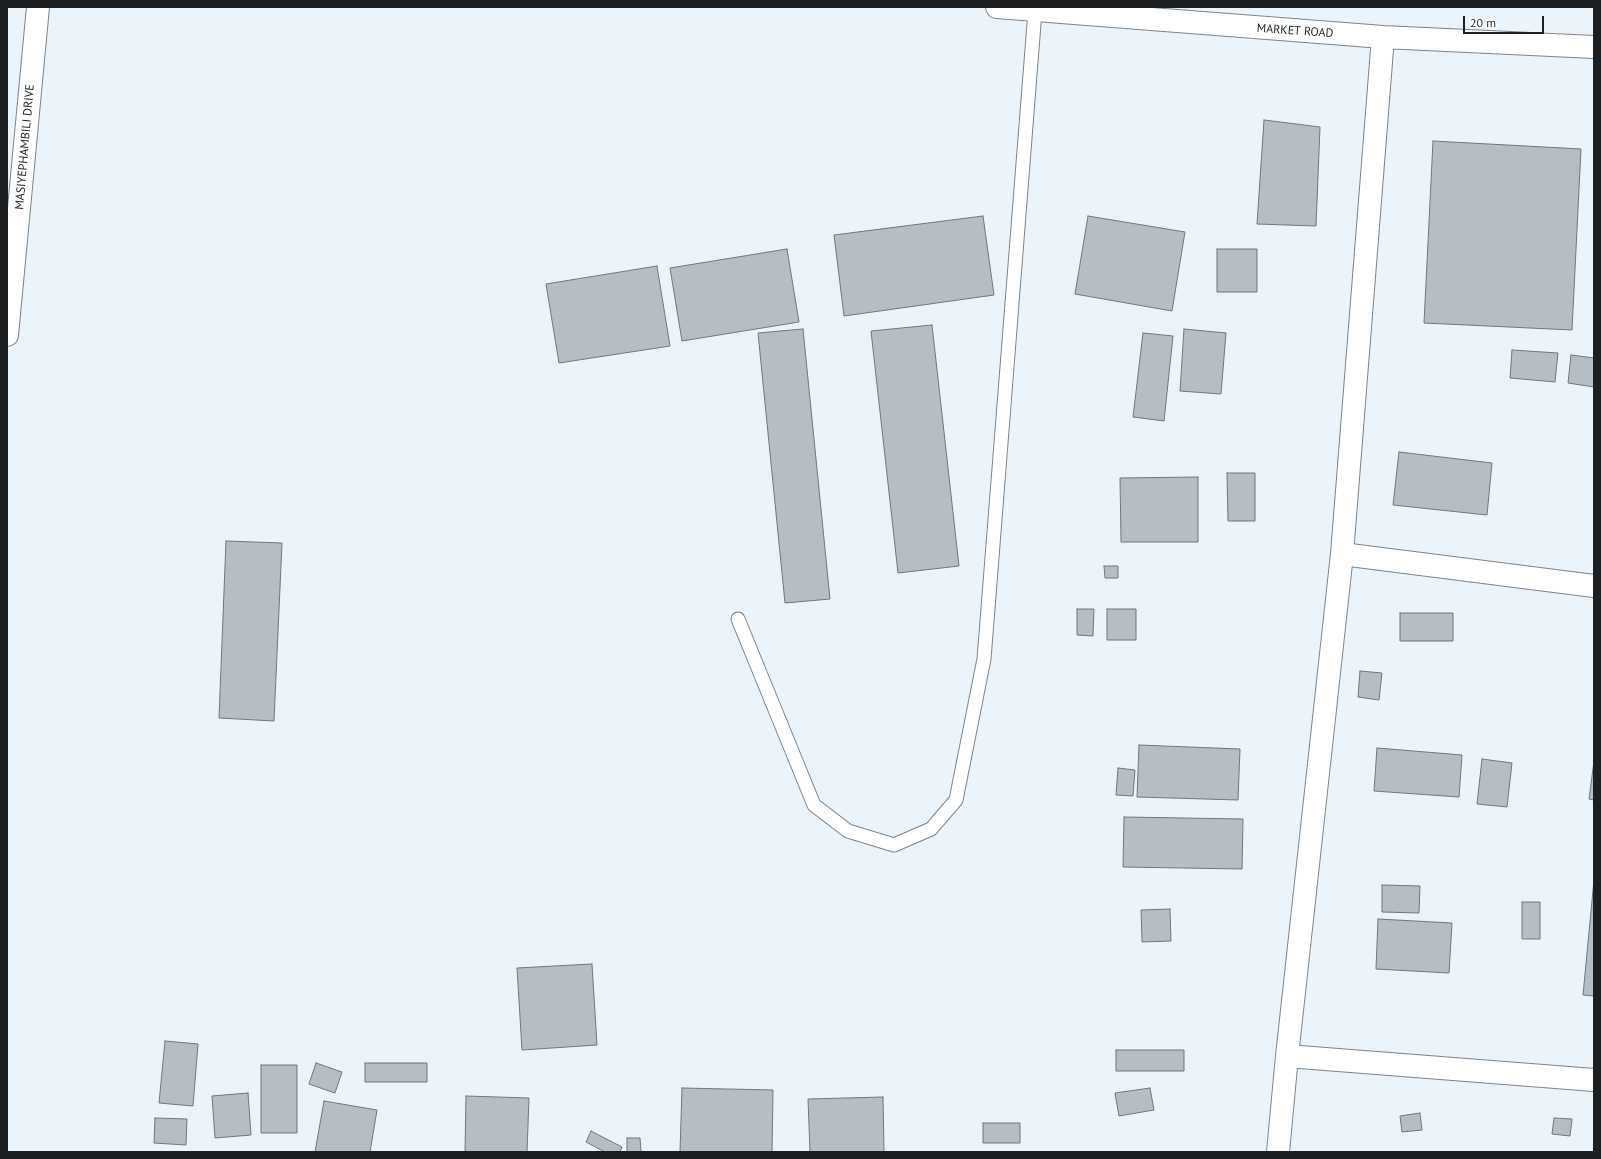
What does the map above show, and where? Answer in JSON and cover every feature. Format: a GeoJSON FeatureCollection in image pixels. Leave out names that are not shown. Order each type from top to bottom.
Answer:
{"type":"FeatureCollection","features":[{"type":"Feature","properties":{"kind":"street","name":"MASIYEPHAMBILI DRIVE"},"geometry":{"type":"LineString","coordinates":[[7,335],[38,7]]}},
{"type":"Feature","properties":{"kind":"street","name":"MARKET ROAD"},"geometry":{"type":"LineString","coordinates":[[997,7],[1383,37],[1594,47]]}},
{"type":"Feature","properties":{"kind":"street"},"geometry":{"type":"LineString","coordinates":[[1278,1152],[1287,1056],[1342,554],[1383,37]]}},
{"type":"Feature","properties":{"kind":"street"},"geometry":{"type":"LineString","coordinates":[[1342,554],[1594,586]]}},
{"type":"Feature","properties":{"kind":"street"},"geometry":{"type":"LineString","coordinates":[[1287,1056],[1594,1080]]}},
{"type":"Feature","properties":{"kind":"lane"},"geometry":{"type":"LineString","coordinates":[[738,619],[814,805],[848,831],[894,845],[931,829],[956,800],[984,658],[1035,11]]}},
{"type":"Feature","properties":{"kind":"building"},"geometry":{"type":"Polygon","coordinates":[[[1264,120],[1320,127],[1316,226],[1257,224],[1264,120]]]}},
{"type":"Feature","properties":{"kind":"building"},"geometry":{"type":"Polygon","coordinates":[[[1433,141],[1581,149],[1572,330],[1424,323],[1433,141]]]}},
{"type":"Feature","properties":{"kind":"building"},"geometry":{"type":"Polygon","coordinates":[[[983,216],[994,295],[844,316],[834,235],[983,216]]]}},
{"type":"Feature","properties":{"kind":"building"},"geometry":{"type":"Polygon","coordinates":[[[1088,216],[1185,232],[1172,311],[1075,294],[1088,216]]]}},
{"type":"Feature","properties":{"kind":"building"},"geometry":{"type":"Polygon","coordinates":[[[787,249],[799,322],[682,341],[670,268],[787,249]]]}},
{"type":"Feature","properties":{"kind":"building"},"geometry":{"type":"Polygon","coordinates":[[[1217,249],[1257,249],[1257,292],[1217,292],[1217,249]]]}},
{"type":"Feature","properties":{"kind":"building"},"geometry":{"type":"Polygon","coordinates":[[[657,266],[670,346],[559,363],[546,284],[657,266]]]}},
{"type":"Feature","properties":{"kind":"building"},"geometry":{"type":"Polygon","coordinates":[[[932,325],[959,566],[898,573],[871,331],[932,325]]]}},
{"type":"Feature","properties":{"kind":"building"},"geometry":{"type":"Polygon","coordinates":[[[803,329],[830,599],[785,603],[758,333],[803,329]]]}},
{"type":"Feature","properties":{"kind":"building"},"geometry":{"type":"Polygon","coordinates":[[[1184,329],[1226,333],[1221,394],[1180,391],[1184,329]]]}},
{"type":"Feature","properties":{"kind":"building"},"geometry":{"type":"Polygon","coordinates":[[[1143,333],[1173,336],[1164,421],[1133,417],[1143,333]]]}},
{"type":"Feature","properties":{"kind":"building"},"geometry":{"type":"Polygon","coordinates":[[[1512,350],[1558,353],[1555,382],[1510,378],[1512,350]]]}},
{"type":"Feature","properties":{"kind":"building"},"geometry":{"type":"Polygon","coordinates":[[[1571,355],[1594,358],[1594,387],[1568,383],[1571,355]]]}},
{"type":"Feature","properties":{"kind":"building"},"geometry":{"type":"Polygon","coordinates":[[[1399,452],[1492,463],[1487,515],[1393,505],[1399,452]]]}},
{"type":"Feature","properties":{"kind":"building"},"geometry":{"type":"Polygon","coordinates":[[[1227,473],[1255,473],[1255,521],[1228,521],[1227,473]]]}},
{"type":"Feature","properties":{"kind":"building"},"geometry":{"type":"Polygon","coordinates":[[[1198,477],[1198,542],[1121,542],[1120,478],[1198,477]]]}},
{"type":"Feature","properties":{"kind":"building"},"geometry":{"type":"Polygon","coordinates":[[[226,541],[282,543],[274,721],[219,718],[226,541]]]}},
{"type":"Feature","properties":{"kind":"building"},"geometry":{"type":"Polygon","coordinates":[[[1104,566],[1118,566],[1118,578],[1105,578],[1104,566]]]}},
{"type":"Feature","properties":{"kind":"building"},"geometry":{"type":"Polygon","coordinates":[[[1077,609],[1094,609],[1093,636],[1077,635],[1077,609]]]}},
{"type":"Feature","properties":{"kind":"building"},"geometry":{"type":"Polygon","coordinates":[[[1107,609],[1136,609],[1136,640],[1107,640],[1107,609]]]}},
{"type":"Feature","properties":{"kind":"building"},"geometry":{"type":"Polygon","coordinates":[[[1400,613],[1453,613],[1453,641],[1400,641],[1400,613]]]}},
{"type":"Feature","properties":{"kind":"building"},"geometry":{"type":"Polygon","coordinates":[[[1360,671],[1382,673],[1379,700],[1358,697],[1360,671]]]}},
{"type":"Feature","properties":{"kind":"building"},"geometry":{"type":"Polygon","coordinates":[[[1139,745],[1240,749],[1238,800],[1137,797],[1139,745]]]}},
{"type":"Feature","properties":{"kind":"building"},"geometry":{"type":"Polygon","coordinates":[[[1377,748],[1462,755],[1459,797],[1374,791],[1377,748]]]}},
{"type":"Feature","properties":{"kind":"building"},"geometry":{"type":"Polygon","coordinates":[[[1482,759],[1512,763],[1507,807],[1477,804],[1482,759]]]}},
{"type":"Feature","properties":{"kind":"building"},"geometry":{"type":"Polygon","coordinates":[[[1594,761],[1594,800],[1589,799],[1594,761]]]}},
{"type":"Feature","properties":{"kind":"building"},"geometry":{"type":"Polygon","coordinates":[[[1118,768],[1135,770],[1133,796],[1116,795],[1118,768]]]}},
{"type":"Feature","properties":{"kind":"building"},"geometry":{"type":"Polygon","coordinates":[[[1124,817],[1243,819],[1242,869],[1123,867],[1124,817]]]}},
{"type":"Feature","properties":{"kind":"building"},"geometry":{"type":"Polygon","coordinates":[[[1594,880],[1594,996],[1583,995],[1594,880]]]}},
{"type":"Feature","properties":{"kind":"building"},"geometry":{"type":"Polygon","coordinates":[[[1382,885],[1420,886],[1419,913],[1382,912],[1382,885]]]}},
{"type":"Feature","properties":{"kind":"building"},"geometry":{"type":"Polygon","coordinates":[[[1522,902],[1540,902],[1540,939],[1522,939],[1522,902]]]}},
{"type":"Feature","properties":{"kind":"building"},"geometry":{"type":"Polygon","coordinates":[[[1170,909],[1171,941],[1142,942],[1141,910],[1170,909]]]}},
{"type":"Feature","properties":{"kind":"building"},"geometry":{"type":"Polygon","coordinates":[[[1378,919],[1452,923],[1449,973],[1376,969],[1378,919]]]}},
{"type":"Feature","properties":{"kind":"building"},"geometry":{"type":"Polygon","coordinates":[[[592,964],[597,1045],[522,1050],[517,968],[592,964]]]}},
{"type":"Feature","properties":{"kind":"building"},"geometry":{"type":"Polygon","coordinates":[[[165,1041],[198,1044],[193,1106],[159,1103],[165,1041]]]}},
{"type":"Feature","properties":{"kind":"building"},"geometry":{"type":"Polygon","coordinates":[[[1116,1050],[1184,1050],[1184,1071],[1116,1071],[1116,1050]]]}},
{"type":"Feature","properties":{"kind":"building"},"geometry":{"type":"Polygon","coordinates":[[[316,1063],[342,1072],[335,1093],[309,1084],[316,1063]]]}},
{"type":"Feature","properties":{"kind":"building"},"geometry":{"type":"Polygon","coordinates":[[[365,1063],[427,1063],[427,1082],[365,1082],[365,1063]]]}},
{"type":"Feature","properties":{"kind":"building"},"geometry":{"type":"Polygon","coordinates":[[[261,1065],[297,1065],[297,1133],[261,1133],[261,1065]]]}},
{"type":"Feature","properties":{"kind":"building"},"geometry":{"type":"Polygon","coordinates":[[[682,1088],[773,1090],[772,1152],[680,1152],[682,1088]]]}},
{"type":"Feature","properties":{"kind":"building"},"geometry":{"type":"Polygon","coordinates":[[[1150,1088],[1154,1110],[1119,1116],[1115,1093],[1150,1088]]]}},
{"type":"Feature","properties":{"kind":"building"},"geometry":{"type":"Polygon","coordinates":[[[248,1093],[251,1135],[215,1138],[212,1096],[248,1093]]]}},
{"type":"Feature","properties":{"kind":"building"},"geometry":{"type":"Polygon","coordinates":[[[466,1096],[529,1098],[527,1152],[465,1152],[466,1096]]]}},
{"type":"Feature","properties":{"kind":"building"},"geometry":{"type":"Polygon","coordinates":[[[883,1097],[884,1152],[810,1152],[808,1099],[883,1097]]]}},
{"type":"Feature","properties":{"kind":"building"},"geometry":{"type":"Polygon","coordinates":[[[324,1101],[377,1110],[370,1152],[315,1152],[324,1101]]]}},
{"type":"Feature","properties":{"kind":"building"},"geometry":{"type":"Polygon","coordinates":[[[1420,1113],[1422,1130],[1402,1132],[1400,1116],[1420,1113]]]}},
{"type":"Feature","properties":{"kind":"building"},"geometry":{"type":"Polygon","coordinates":[[[155,1118],[187,1119],[186,1145],[154,1143],[155,1118]]]}},
{"type":"Feature","properties":{"kind":"building"},"geometry":{"type":"Polygon","coordinates":[[[1554,1118],[1572,1119],[1570,1136],[1552,1134],[1554,1118]]]}},
{"type":"Feature","properties":{"kind":"building"},"geometry":{"type":"Polygon","coordinates":[[[983,1123],[1020,1123],[1020,1143],[983,1143],[983,1123]]]}},
{"type":"Feature","properties":{"kind":"building"},"geometry":{"type":"Polygon","coordinates":[[[591,1131],[622,1147],[620,1152],[605,1152],[586,1142],[591,1131]]]}},
{"type":"Feature","properties":{"kind":"building"},"geometry":{"type":"Polygon","coordinates":[[[627,1138],[640,1138],[641,1152],[627,1152],[627,1138]]]}}]}
